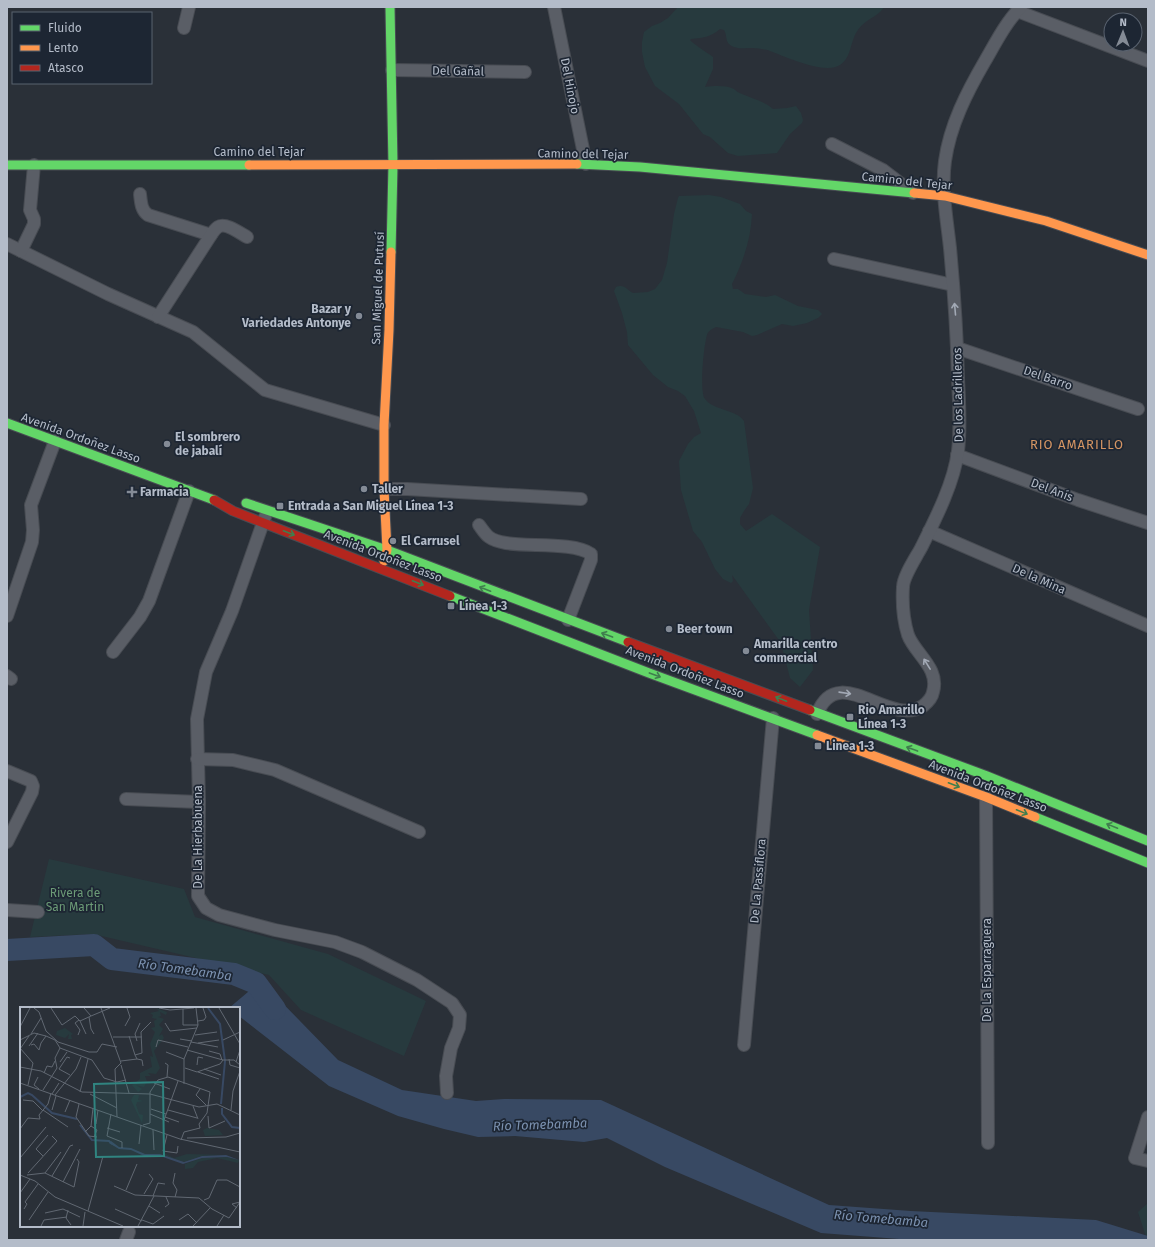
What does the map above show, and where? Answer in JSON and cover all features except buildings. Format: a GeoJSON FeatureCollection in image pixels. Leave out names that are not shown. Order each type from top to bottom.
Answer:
{"type":"FeatureCollection","features":[{"type":"Feature","properties":{"kind":"main road","name":"San Miguel de Putusí"},"geometry":{"type":"LineString","coordinates":[[382,569],[387,550],[384,489],[384,425],[389,330],[393,164],[390,7]]}},
{"type":"Feature","properties":{"kind":"main road","name":"Camino del Tejar"},"geometry":{"type":"LineString","coordinates":[[7,165],[586,164],[640,167],[945,196],[1046,221],[1148,255]]}},
{"type":"Feature","properties":{"kind":"main road","name":"Avenida Ordoñez Lasso"},"geometry":{"type":"LineString","coordinates":[[7,423],[215,500],[233,511],[551,633],[649,673],[986,797],[1148,863]]}},
{"type":"Feature","properties":{"kind":"main road","name":"Avenida Ordoñez Lasso"},"geometry":{"type":"LineString","coordinates":[[215,500],[234,500],[387,550],[817,714],[986,776],[1148,841]]}},
{"type":"Feature","properties":{"kind":"street"},"geometry":{"type":"LineString","coordinates":[[184,28],[189,7]]}},
{"type":"Feature","properties":{"kind":"street","name":"Del Hinojo"},"geometry":{"type":"LineString","coordinates":[[554,7],[586,164]]}},
{"type":"Feature","properties":{"kind":"street"},"geometry":{"type":"LineString","coordinates":[[1020,9],[1148,61]]}},
{"type":"Feature","properties":{"kind":"street","name":"De los Ladrilleros"},"geometry":{"type":"LineString","coordinates":[[817,714],[821,703],[827,697],[837,692],[848,693],[900,710],[918,709],[929,702],[933,692],[935,680],[930,667],[909,636],[902,610],[903,584],[946,494],[957,455],[960,427],[953,285],[945,196],[945,161],[954,124],[971,85],[1003,30],[1020,9]]}},
{"type":"Feature","properties":{"kind":"street","name":"Del Gañal"},"geometry":{"type":"LineString","coordinates":[[392,70],[525,72]]}},
{"type":"Feature","properties":{"kind":"street"},"geometry":{"type":"LineString","coordinates":[[832,144],[883,170],[913,192]]}},
{"type":"Feature","properties":{"kind":"street"},"geometry":{"type":"LineString","coordinates":[[21,252],[34,224],[34,219],[30,210],[34,165]]}},
{"type":"Feature","properties":{"kind":"street"},"geometry":{"type":"LineString","coordinates":[[140,194],[143,212],[148,215],[211,235]]}},
{"type":"Feature","properties":{"kind":"street"},"geometry":{"type":"LineString","coordinates":[[158,317],[211,235],[218,227],[226,226],[247,237]]}},
{"type":"Feature","properties":{"kind":"street"},"geometry":{"type":"LineString","coordinates":[[8,247],[193,332],[265,390],[384,425]]}},
{"type":"Feature","properties":{"kind":"street"},"geometry":{"type":"LineString","coordinates":[[834,259],[953,285]]}},
{"type":"Feature","properties":{"kind":"street","name":"Del Barro"},"geometry":{"type":"LineString","coordinates":[[957,348],[1138,409]]}},
{"type":"Feature","properties":{"kind":"street"},"geometry":{"type":"LineString","coordinates":[[7,616],[32,542],[33,530],[31,505],[55,441]]}},
{"type":"Feature","properties":{"kind":"street","name":"Del Anís"},"geometry":{"type":"LineString","coordinates":[[957,455],[1078,500],[1148,522]]}},
{"type":"Feature","properties":{"kind":"street"},"geometry":{"type":"LineString","coordinates":[[384,489],[581,499]]}},
{"type":"Feature","properties":{"kind":"street"},"geometry":{"type":"LineString","coordinates":[[113,652],[140,617],[149,601],[189,491]]}},
{"type":"Feature","properties":{"kind":"street","name":"De La Hierbabuena"},"geometry":{"type":"LineString","coordinates":[[267,510],[232,611],[206,672],[197,719],[199,802],[198,896],[206,908],[219,915],[275,930],[335,942],[362,952],[418,980],[452,1003],[460,1015],[460,1028],[451,1048],[446,1076],[446,1093]]}},
{"type":"Feature","properties":{"kind":"street"},"geometry":{"type":"LineString","coordinates":[[479,525],[489,537],[499,541],[511,544],[572,547],[584,550],[591,554],[591,560],[568,620]]}},
{"type":"Feature","properties":{"kind":"street","name":"De la Mina"},"geometry":{"type":"LineString","coordinates":[[929,531],[1148,626]]}},
{"type":"Feature","properties":{"kind":"street","name":"De La Passiflora"},"geometry":{"type":"LineString","coordinates":[[744,1045],[773,718]]}},
{"type":"Feature","properties":{"kind":"street"},"geometry":{"type":"LineString","coordinates":[[197,758],[233,760],[275,770],[419,832]]}},
{"type":"Feature","properties":{"kind":"street"},"geometry":{"type":"LineString","coordinates":[[7,771],[31,781],[33,786],[32,792],[7,842]]}},
{"type":"Feature","properties":{"kind":"street","name":"De La Esparraguera"},"geometry":{"type":"LineString","coordinates":[[986,797],[988,1143]]}},
{"type":"Feature","properties":{"kind":"street"},"geometry":{"type":"LineString","coordinates":[[126,800],[199,802]]}},
{"type":"Feature","properties":{"kind":"street"},"geometry":{"type":"LineString","coordinates":[[7,910],[38,912]]}},
{"type":"Feature","properties":{"kind":"street"},"geometry":{"type":"LineString","coordinates":[[1148,1117],[1136,1158],[1148,1161]]}},
{"type":"Feature","properties":{"kind":"green space"},"geometry":{"type":"Polygon","coordinates":[[[678,7],[885,7],[858,29],[846,59],[840,65],[833,68],[815,67],[770,51],[754,48],[734,47],[727,42],[724,30],[720,29],[717,32],[703,38],[690,40],[713,57],[713,69],[705,87],[720,86],[731,88],[770,106],[773,109],[796,106],[801,113],[803,120],[802,123],[790,134],[777,153],[738,156],[728,153],[710,137],[703,134],[679,104],[655,86],[645,67],[642,52],[644,32],[668,18],[678,7]]]}},
{"type":"Feature","properties":{"kind":"green space"},"geometry":{"type":"Polygon","coordinates":[[[709,195],[721,197],[740,204],[746,211],[752,214],[748,241],[743,259],[732,284],[733,289],[738,289],[745,294],[766,297],[775,295],[798,306],[818,310],[822,314],[818,318],[807,323],[793,326],[782,324],[752,336],[743,332],[716,327],[709,331],[707,335],[703,368],[702,387],[705,399],[714,406],[736,414],[744,421],[753,488],[749,504],[740,518],[740,524],[746,531],[772,514],[820,547],[809,610],[813,670],[800,687],[790,678],[781,643],[732,575],[733,581],[731,583],[723,579],[715,569],[702,542],[693,531],[681,490],[679,461],[688,444],[694,437],[701,433],[694,411],[685,396],[668,387],[653,375],[628,345],[627,332],[614,291],[616,287],[621,286],[633,293],[648,292],[655,289],[662,280],[667,263],[674,214],[679,196],[709,195]]]}},
{"type":"Feature","properties":{"kind":"green space","name":"Rivera de San Martin"},"geometry":{"type":"Polygon","coordinates":[[[49,859],[184,889],[195,917],[328,954],[426,1001],[404,1056],[301,1010],[269,975],[93,934],[30,937],[49,859]]]}},
{"type":"Feature","properties":{"kind":"green space"},"geometry":{"type":"Polygon","coordinates":[[[1148,1203],[1148,1240],[1147,1240],[1138,1212],[1148,1203]]]}},
{"type":"Feature","properties":{"kind":"water"},"geometry":{"type":"Polygon","coordinates":[[[261,981],[338,1060],[402,1090],[476,1101],[504,1099],[601,1100],[829,1205],[911,1211],[1096,1220],[1148,1236],[1148,1240],[912,1240],[821,1233],[665,1167],[607,1138],[584,1142],[515,1136],[478,1137],[398,1116],[329,1086],[240,1017],[240,1007],[230,1007],[261,981]]]}},
{"type":"Feature","properties":{"kind":"waterway","name":"Río Tomebamba"},"geometry":{"type":"LineString","coordinates":[[7,950],[94,945],[112,959],[234,974],[256,983],[275,1009]]}},
{"type":"Feature","properties":{"kind":"traffic: fast"},"geometry":{"type":"LineString","coordinates":[[390,7],[393,165],[391,252]]}},
{"type":"Feature","properties":{"kind":"traffic: fast"},"geometry":{"type":"LineString","coordinates":[[577,164],[640,167],[914,193]]}},
{"type":"Feature","properties":{"kind":"traffic: fast"},"geometry":{"type":"LineString","coordinates":[[7,165],[249,165]]}},
{"type":"Feature","properties":{"kind":"traffic: fast"},"geometry":{"type":"LineString","coordinates":[[7,423],[214,500]]}},
{"type":"Feature","properties":{"kind":"traffic: fast"},"geometry":{"type":"LineString","coordinates":[[246,503],[387,550],[628,642]]}},
{"type":"Feature","properties":{"kind":"traffic: fast"},"geometry":{"type":"LineString","coordinates":[[450,596],[649,673],[817,735]]}},
{"type":"Feature","properties":{"kind":"traffic: fast"},"geometry":{"type":"LineString","coordinates":[[810,710],[987,776],[1148,841]]}},
{"type":"Feature","properties":{"kind":"traffic: fast"},"geometry":{"type":"LineString","coordinates":[[1035,817],[1148,863]]}},
{"type":"Feature","properties":{"kind":"traffic: slow"},"geometry":{"type":"LineString","coordinates":[[249,165],[577,164]]}},
{"type":"Feature","properties":{"kind":"traffic: slow"},"geometry":{"type":"LineString","coordinates":[[914,193],[945,196],[1046,221],[1148,255]]}},
{"type":"Feature","properties":{"kind":"traffic: slow"},"geometry":{"type":"LineString","coordinates":[[384,561],[387,550],[384,489],[384,425],[391,252]]}},
{"type":"Feature","properties":{"kind":"traffic: slow"},"geometry":{"type":"LineString","coordinates":[[817,735],[986,797],[1035,817]]}},
{"type":"Feature","properties":{"kind":"traffic: jam"},"geometry":{"type":"LineString","coordinates":[[214,500],[233,511],[450,596]]}},
{"type":"Feature","properties":{"kind":"traffic: jam"},"geometry":{"type":"LineString","coordinates":[[628,642],[810,710]]}},
{"type":"Feature","properties":{"kind":"place","name":"Bazar y Variedades Antonye"},"geometry":{"type":"Point","coordinates":[359,316]}},
{"type":"Feature","properties":{"kind":"place","name":"El sombrero de jabalí"},"geometry":{"type":"Point","coordinates":[167,444]}},
{"type":"Feature","properties":{"kind":"place","name":"Taller"},"geometry":{"type":"Point","coordinates":[364,489]}},
{"type":"Feature","properties":{"kind":"place","name":"Farmacia"},"geometry":{"type":"Point","coordinates":[132,492]}},
{"type":"Feature","properties":{"kind":"place","name":"Entrada a San Miguel Línea 1-3"},"geometry":{"type":"Point","coordinates":[280,506]}},
{"type":"Feature","properties":{"kind":"place","name":"El Carrusel"},"geometry":{"type":"Point","coordinates":[393,541]}},
{"type":"Feature","properties":{"kind":"place","name":"Línea 1-3"},"geometry":{"type":"Point","coordinates":[451,606]}},
{"type":"Feature","properties":{"kind":"place","name":"Beer town"},"geometry":{"type":"Point","coordinates":[669,629]}},
{"type":"Feature","properties":{"kind":"place","name":"Amarilla centro commercial"},"geometry":{"type":"Point","coordinates":[746,651]}},
{"type":"Feature","properties":{"kind":"place","name":"Rio Amarillo Línea 1-3"},"geometry":{"type":"Point","coordinates":[850,717]}},
{"type":"Feature","properties":{"kind":"place","name":"Linea 1-3"},"geometry":{"type":"Point","coordinates":[818,746]}},
{"type":"Feature","properties":{"kind":"district","name":"RIO AMARILLO"},"geometry":{"type":"Point","coordinates":[1077,444]}}]}
